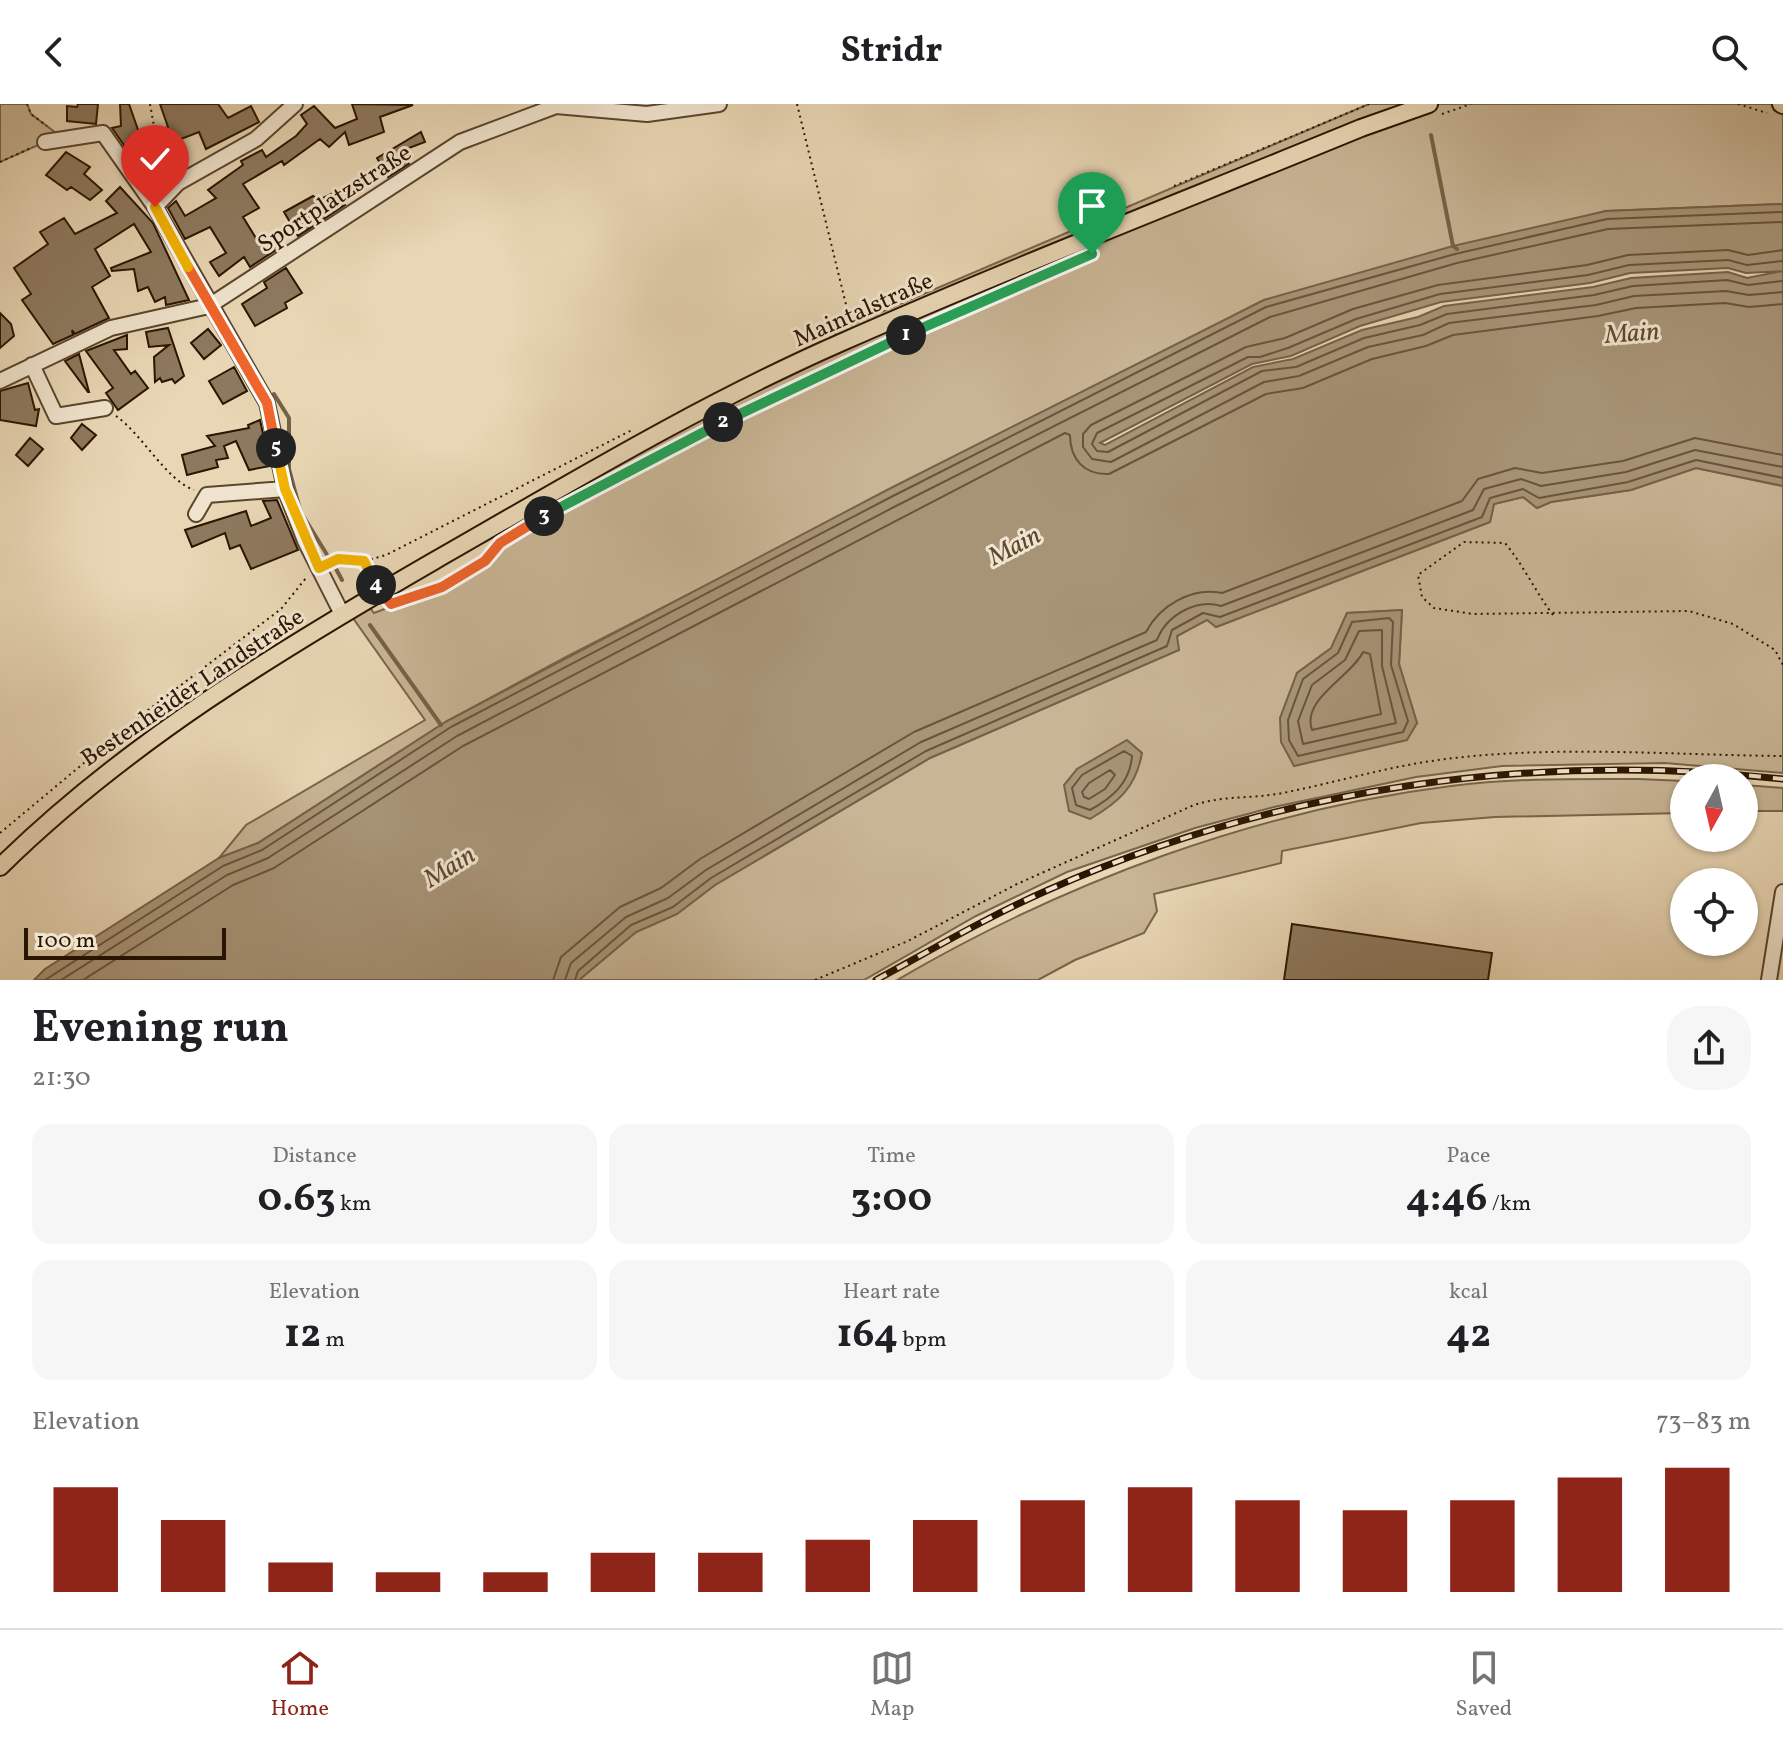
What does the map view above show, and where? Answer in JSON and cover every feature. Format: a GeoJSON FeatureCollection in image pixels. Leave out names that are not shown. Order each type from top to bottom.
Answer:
{"type":"FeatureCollection","features":[{"type":"Feature","properties":{"kind":"main road","name":"Maintalstraße"},"geometry":{"type":"LineString","coordinates":[[342,614],[645,439],[838,343],[1361,128],[1431,110]]}},
{"type":"Feature","properties":{"kind":"main road","name":"Bestenheider Landstraße"},"geometry":{"type":"LineString","coordinates":[[0,867],[40,828],[120,761],[342,614]]}},
{"type":"Feature","properties":{"kind":"street"},"geometry":{"type":"LineString","coordinates":[[155,207],[178,183],[256,139],[295,104]]}},
{"type":"Feature","properties":{"kind":"street","name":"Sportplatzstraße"},"geometry":{"type":"LineString","coordinates":[[209,306],[460,142],[556,106],[647,114],[719,104]]}},
{"type":"Feature","properties":{"kind":"street"},"geometry":{"type":"LineString","coordinates":[[45,142],[103,133],[155,207],[267,403],[285,489],[342,614]]}},
{"type":"Feature","properties":{"kind":"street"},"geometry":{"type":"LineString","coordinates":[[0,381],[111,328],[209,306]]}},
{"type":"Feature","properties":{"kind":"street"},"geometry":{"type":"LineString","coordinates":[[32,365],[56,416],[105,408]]}},
{"type":"Feature","properties":{"kind":"street"},"geometry":{"type":"LineString","coordinates":[[196,514],[207,495],[285,489]]}},
{"type":"Feature","properties":{"kind":"street"},"geometry":{"type":"LineString","coordinates":[[1769,980],[1783,892]]}},
{"type":"Feature","properties":{"kind":"path"},"geometry":{"type":"LineString","coordinates":[[27,104],[31,114],[64,139]]}},
{"type":"Feature","properties":{"kind":"path"},"geometry":{"type":"LineString","coordinates":[[150,104],[155,132],[178,183]]}},
{"type":"Feature","properties":{"kind":"path"},"geometry":{"type":"LineString","coordinates":[[797,104],[851,324]]}},
{"type":"Feature","properties":{"kind":"path"},"geometry":{"type":"LineString","coordinates":[[1431,110],[1471,104]]}},
{"type":"Feature","properties":{"kind":"path"},"geometry":{"type":"LineString","coordinates":[[1738,104],[1777,107]]}},
{"type":"Feature","properties":{"kind":"path"},"geometry":{"type":"LineString","coordinates":[[0,162],[45,142]]}},
{"type":"Feature","properties":{"kind":"path"},"geometry":{"type":"LineString","coordinates":[[602,483],[834,367],[1077,260]]}},
{"type":"Feature","properties":{"kind":"path"},"geometry":{"type":"LineString","coordinates":[[105,408],[133,427],[188,488],[207,495]]}},
{"type":"Feature","properties":{"kind":"path"},"geometry":{"type":"LineString","coordinates":[[0,833],[139,717],[281,609],[309,574],[319,568],[338,559],[364,561],[379,593],[391,604],[442,587],[485,561],[517,532]]}},
{"type":"Feature","properties":{"kind":"path"},"geometry":{"type":"LineString","coordinates":[[1553,615],[1533,589],[1524,565],[1505,543],[1464,542],[1418,575],[1422,597],[1434,608],[1473,614],[1553,615],[1689,611],[1733,624],[1775,650],[1783,665]]}},
{"type":"Feature","properties":{"kind":"path"},"geometry":{"type":"LineString","coordinates":[[815,980],[908,941],[1031,878],[1222,796],[1257,797],[1413,764],[1456,759],[1601,754],[1783,756]]}},
{"type":"Feature","properties":{"kind":"shaded area"},"geometry":{"type":"Polygon","coordinates":[[[0,104],[27,104],[31,114],[64,139],[45,142],[0,162],[0,104]]]}},
{"type":"Feature","properties":{"kind":"shaded area"},"geometry":{"type":"Polygon","coordinates":[[[1369,104],[1783,104],[1783,204],[1606,211],[1264,300],[566,657],[447,721],[258,843],[219,858],[246,825],[425,720],[348,611],[365,601],[374,613],[442,587],[485,561],[516,532],[510,517],[838,343],[834,332],[1369,104]]]}},
{"type":"Feature","properties":{"kind":"shaded area"},"geometry":{"type":"Polygon","coordinates":[[[1696,468],[1783,486],[1783,773],[1758,771],[1758,764],[1665,763],[1502,766],[1416,777],[1274,807],[1195,828],[1067,872],[976,916],[864,980],[579,980],[636,932],[677,914],[715,885],[930,758],[1179,650],[1176,637],[1208,618],[1216,627],[1490,522],[1494,504],[1523,497],[1537,508],[1551,502],[1631,490],[1696,468]],[[1402,610],[1347,613],[1332,648],[1297,673],[1417,723],[1399,664],[1402,610]]]}},
{"type":"Feature","properties":{"kind":"shaded area"},"geometry":{"type":"Polygon","coordinates":[[[1670,780],[1670,813],[1495,817],[1421,823],[1282,851],[1281,863],[1154,894],[1157,911],[1144,933],[1075,960],[1038,980],[897,980],[1027,912],[1095,882],[1235,832],[1378,797],[1474,783],[1670,780]]]}},
{"type":"Feature","properties":{"kind":"shaded area"},"geometry":{"type":"Polygon","coordinates":[[[1758,786],[1783,788],[1783,811],[1758,811],[1758,786]]]}},
{"type":"Feature","properties":{"kind":"water","name":"Main"},"geometry":{"type":"Polygon","coordinates":[[[1783,204],[1783,271],[1783,486],[1696,468],[1631,490],[1551,502],[1537,508],[1523,497],[1494,504],[1490,522],[1216,627],[1207,620],[1177,636],[1179,650],[930,758],[715,885],[677,914],[636,932],[579,980],[34,980],[45,969],[219,858],[258,843],[447,721],[887,490],[1264,300],[1453,246],[1606,211],[1783,204]],[[1728,268],[1630,273],[1590,283],[1441,302],[1360,326],[1291,356],[1252,364],[1100,443],[1105,445],[1253,367],[1293,359],[1362,330],[1418,317],[1444,306],[1593,287],[1631,278],[1728,272],[1747,278],[1783,271],[1746,273],[1728,268]]]}},
{"type":"Feature","properties":{"kind":"water"},"geometry":{"type":"Polygon","coordinates":[[[1402,610],[1399,664],[1417,723],[1407,740],[1294,766],[1281,742],[1280,718],[1297,673],[1331,648],[1347,613],[1402,610]]]}},
{"type":"Feature","properties":{"kind":"water"},"geometry":{"type":"Polygon","coordinates":[[[1127,740],[1142,753],[1125,792],[1090,819],[1069,811],[1064,785],[1077,769],[1127,740]]]}},
{"type":"Feature","properties":{"kind":"building"},"geometry":{"type":"Polygon","coordinates":[[[78,104],[98,104],[96,124],[67,121],[67,106],[77,107],[78,104]]]}},
{"type":"Feature","properties":{"kind":"building"},"geometry":{"type":"Polygon","coordinates":[[[120,104],[129,104],[151,167],[156,164],[164,183],[154,188],[112,128],[121,126],[120,104]]]}},
{"type":"Feature","properties":{"kind":"building"},"geometry":{"type":"Polygon","coordinates":[[[160,104],[218,104],[228,118],[251,106],[259,122],[206,149],[199,132],[168,144],[162,129],[168,127],[160,104]]]}},
{"type":"Feature","properties":{"kind":"building"},"geometry":{"type":"Polygon","coordinates":[[[352,104],[413,105],[380,117],[384,132],[349,145],[345,132],[329,147],[320,139],[284,165],[282,161],[243,184],[259,208],[243,217],[262,248],[277,238],[282,246],[250,267],[244,257],[219,276],[210,262],[226,253],[210,227],[185,239],[168,208],[176,201],[185,216],[216,198],[208,190],[243,165],[241,161],[262,150],[266,157],[296,136],[307,124],[301,115],[314,106],[335,128],[357,119],[352,104]]]}},
{"type":"Feature","properties":{"kind":"building"},"geometry":{"type":"Polygon","coordinates":[[[421,132],[425,142],[401,151],[409,164],[388,177],[377,158],[421,132]]]}},
{"type":"Feature","properties":{"kind":"building"},"geometry":{"type":"Polygon","coordinates":[[[66,152],[90,167],[84,174],[102,190],[90,200],[71,187],[67,190],[46,175],[66,152]]]}},
{"type":"Feature","properties":{"kind":"building"},"geometry":{"type":"Polygon","coordinates":[[[120,187],[153,223],[189,300],[166,305],[165,297],[155,302],[148,287],[138,291],[134,269],[112,271],[111,268],[151,252],[134,224],[95,249],[110,276],[92,287],[109,318],[75,334],[72,330],[73,335],[53,344],[22,300],[31,294],[14,268],[48,244],[40,232],[64,218],[75,234],[117,213],[106,201],[120,187]]]}},
{"type":"Feature","properties":{"kind":"building"},"geometry":{"type":"Polygon","coordinates":[[[335,192],[345,205],[298,236],[284,212],[313,196],[319,200],[335,192]]]}},
{"type":"Feature","properties":{"kind":"building"},"geometry":{"type":"Polygon","coordinates":[[[286,268],[302,293],[285,303],[287,308],[255,326],[242,304],[267,288],[264,282],[286,268]]]}},
{"type":"Feature","properties":{"kind":"building"},"geometry":{"type":"Polygon","coordinates":[[[0,313],[11,324],[14,336],[0,348],[0,313]]]}},
{"type":"Feature","properties":{"kind":"building"},"geometry":{"type":"Polygon","coordinates":[[[168,328],[184,376],[175,383],[172,379],[162,382],[160,378],[155,382],[154,357],[169,345],[149,347],[146,332],[168,328]]]}},
{"type":"Feature","properties":{"kind":"building"},"geometry":{"type":"Polygon","coordinates":[[[208,329],[221,345],[204,359],[191,343],[208,329]]]}},
{"type":"Feature","properties":{"kind":"building"},"geometry":{"type":"Polygon","coordinates":[[[127,335],[127,349],[114,350],[131,374],[135,371],[148,388],[118,410],[106,393],[113,388],[86,351],[127,335]]]}},
{"type":"Feature","properties":{"kind":"building"},"geometry":{"type":"Polygon","coordinates":[[[79,354],[89,392],[65,361],[79,354]]]}},
{"type":"Feature","properties":{"kind":"building"},"geometry":{"type":"Polygon","coordinates":[[[234,367],[247,391],[223,404],[209,381],[234,367]]]}},
{"type":"Feature","properties":{"kind":"building"},"geometry":{"type":"Polygon","coordinates":[[[28,383],[35,410],[39,409],[36,426],[0,420],[0,391],[28,383]]]}},
{"type":"Feature","properties":{"kind":"building"},"geometry":{"type":"Polygon","coordinates":[[[260,420],[270,466],[249,470],[236,441],[224,446],[228,458],[216,460],[218,467],[187,475],[182,455],[215,446],[207,436],[249,428],[248,425],[260,420]]]}},
{"type":"Feature","properties":{"kind":"building"},"geometry":{"type":"Polygon","coordinates":[[[82,424],[96,435],[82,450],[71,438],[82,424]]]}},
{"type":"Feature","properties":{"kind":"building"},"geometry":{"type":"Polygon","coordinates":[[[30,438],[43,449],[28,466],[16,455],[30,438]]]}},
{"type":"Feature","properties":{"kind":"building"},"geometry":{"type":"Polygon","coordinates":[[[277,500],[298,550],[251,569],[240,545],[230,549],[225,533],[192,547],[185,530],[246,511],[251,526],[271,518],[263,501],[277,500]]]}},
{"type":"Feature","properties":{"kind":"building"},"geometry":{"type":"Polygon","coordinates":[[[1292,924],[1492,953],[1488,980],[1284,980],[1292,924]]]}},
{"type":"Feature","properties":{"kind":"waterway"},"geometry":{"type":"LineString","coordinates":[[1431,135],[1453,246],[1457,249]]}},
{"type":"Feature","properties":{"kind":"waterway"},"geometry":{"type":"LineString","coordinates":[[274,394],[289,418],[289,469],[299,506]]}},
{"type":"Feature","properties":{"kind":"waterway"},"geometry":{"type":"LineString","coordinates":[[302,514],[329,558]]}},
{"type":"Feature","properties":{"kind":"waterway"},"geometry":{"type":"LineString","coordinates":[[335,567],[342,580]]}},
{"type":"Feature","properties":{"kind":"waterway"},"geometry":{"type":"LineString","coordinates":[[370,625],[441,725]]}},
{"type":"Feature","properties":{"kind":"railway"},"geometry":{"type":"LineString","coordinates":[[876,980],[1048,890],[1135,855],[1225,826],[1316,803],[1408,786],[1502,775],[1595,770],[1689,772],[1783,779]]}},
{"type":"Feature","properties":{"kind":"route"},"geometry":{"type":"LineString","coordinates":[[155,207],[267,403],[285,489],[319,568],[338,559],[364,561],[379,593],[391,604],[442,587],[485,561],[500,543],[602,483],[834,367],[1092,254]]}}]}
